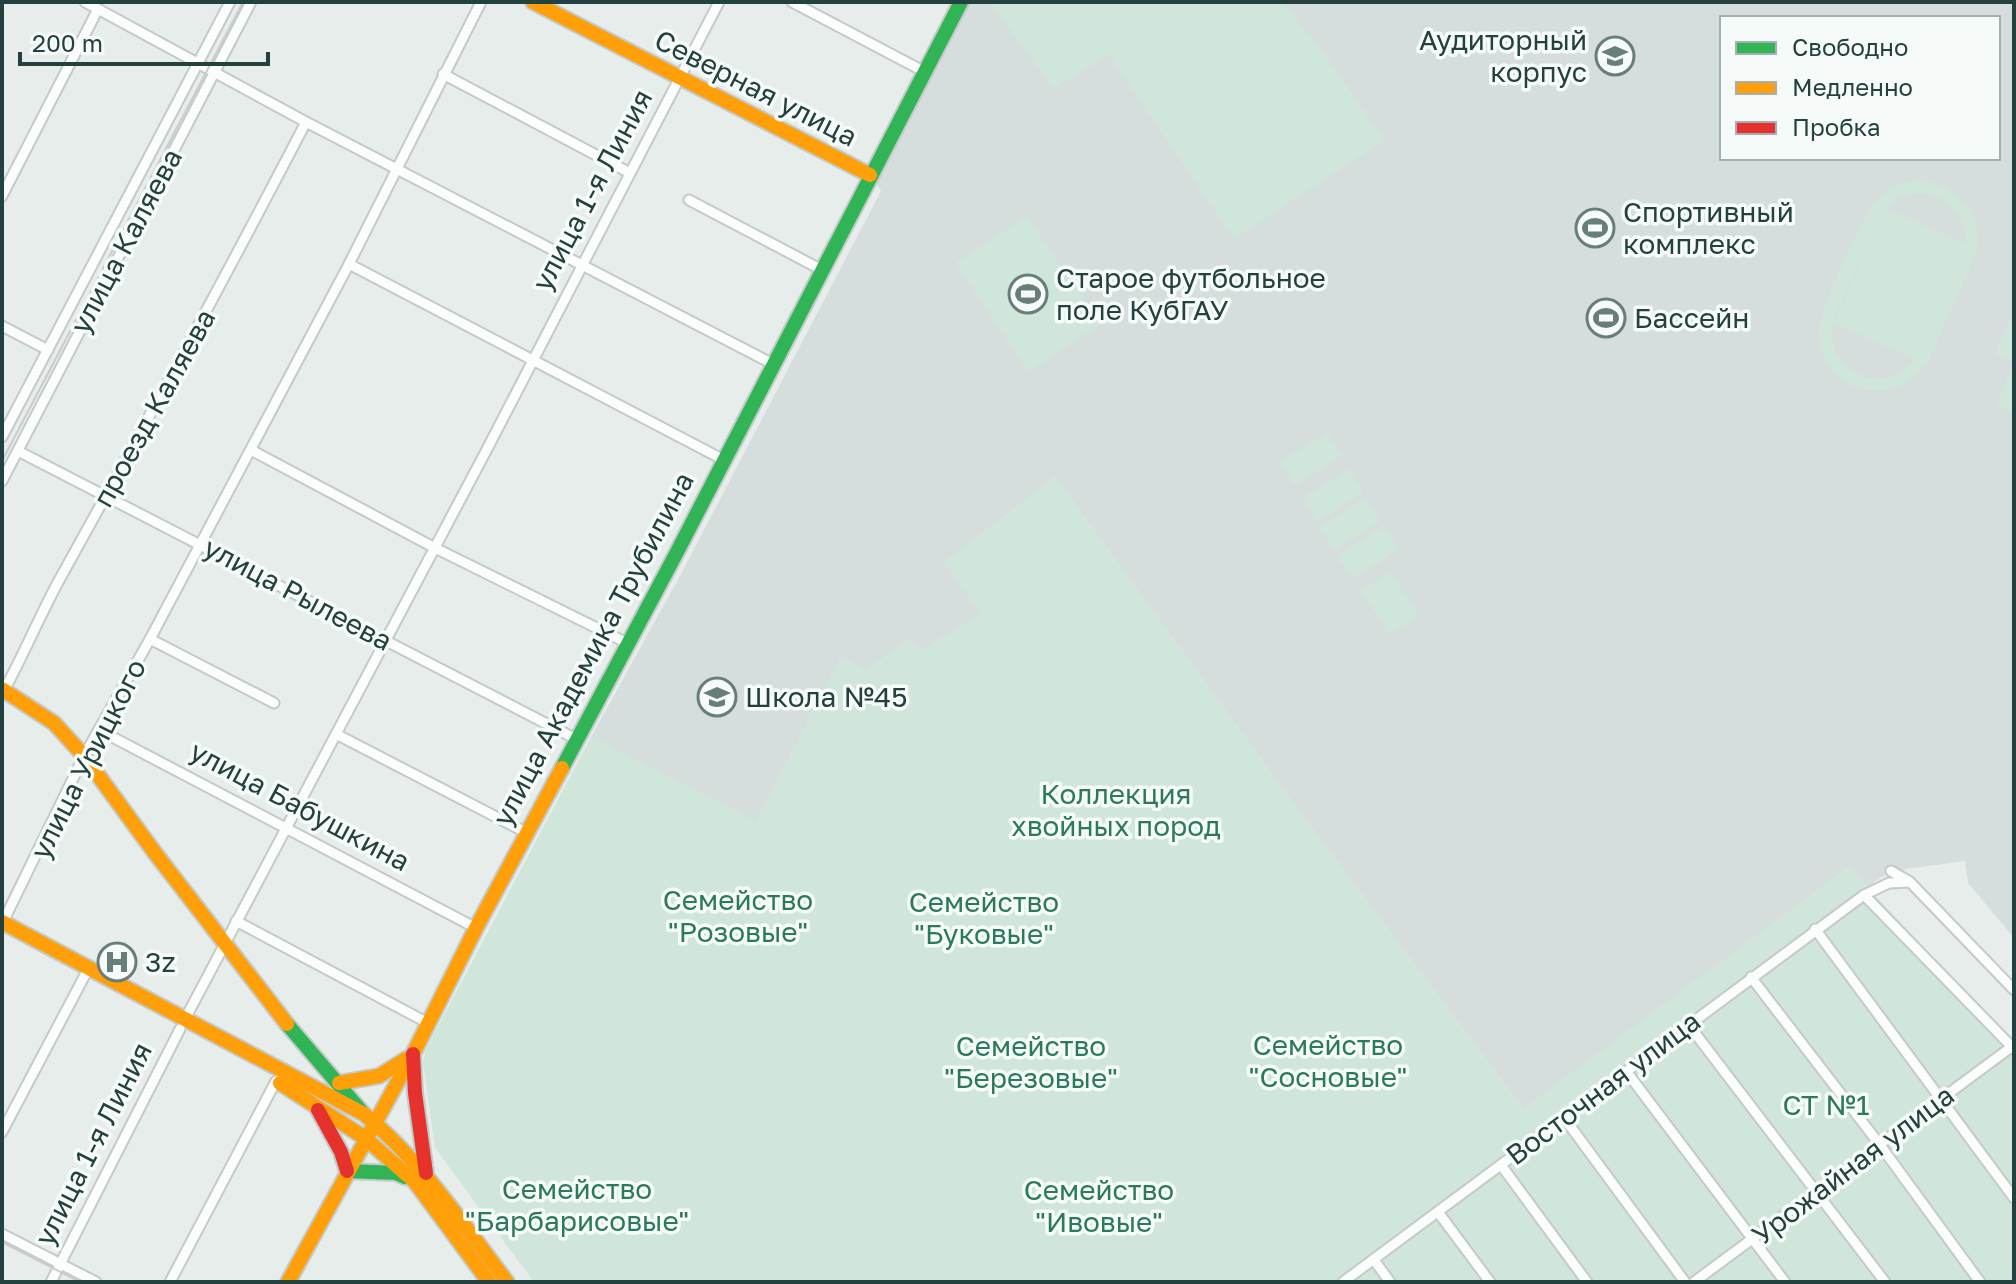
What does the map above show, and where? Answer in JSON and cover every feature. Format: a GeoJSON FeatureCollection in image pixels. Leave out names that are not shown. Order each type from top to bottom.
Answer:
{"type":"FeatureCollection","features":[{"type":"Feature","properties":{"kind":"main road","name":"Северная улица"},"geometry":{"type":"LineString","coordinates":[[533,2],[870,175]]}},
{"type":"Feature","properties":{"kind":"main road","name":"улица Академика Трубилина"},"geometry":{"type":"LineString","coordinates":[[288,1282],[365,1138],[369,1118],[413,1054],[961,2]]}},
{"type":"Feature","properties":{"kind":"main road"},"geometry":{"type":"LineString","coordinates":[[3,691],[54,723],[84,756],[224,944],[313,1056],[507,1282]]}},
{"type":"Feature","properties":{"kind":"main road"},"geometry":{"type":"LineString","coordinates":[[2,925],[85,975],[305,1083],[369,1118]]}},
{"type":"Feature","properties":{"kind":"main road"},"geometry":{"type":"LineString","coordinates":[[2,925],[182,1024],[312,1101],[420,1178],[489,1282]]}},
{"type":"Feature","properties":{"kind":"main road","name":"улица Академика Трубилина"},"geometry":{"type":"LineString","coordinates":[[413,1054],[420,1178]]}},
{"type":"Feature","properties":{"kind":"main road"},"geometry":{"type":"LineString","coordinates":[[339,1083],[379,1076],[413,1054]]}},
{"type":"Feature","properties":{"kind":"main road"},"geometry":{"type":"LineString","coordinates":[[305,1083],[315,1073],[313,1056]]}},
{"type":"Feature","properties":{"kind":"main road"},"geometry":{"type":"LineString","coordinates":[[312,1101],[322,1115],[347,1171],[396,1173],[420,1178]]}},
{"type":"Feature","properties":{"kind":"street"},"geometry":{"type":"LineString","coordinates":[[85,2],[306,122],[773,364]]}},
{"type":"Feature","properties":{"kind":"street","name":"улица Каляева"},"geometry":{"type":"LineString","coordinates":[[2,437],[230,2]]}},
{"type":"Feature","properties":{"kind":"street","name":"улица Каляева"},"geometry":{"type":"LineString","coordinates":[[2,481],[251,2]]}},
{"type":"Feature","properties":{"kind":"street","name":"улица Урицкого"},"geometry":{"type":"LineString","coordinates":[[2,925],[84,756],[150,639],[349,264],[481,2]]}},
{"type":"Feature","properties":{"kind":"street","name":"улица 1-я Линия"},"geometry":{"type":"LineString","coordinates":[[51,1282],[182,1024],[435,548],[719,2]]}},
{"type":"Feature","properties":{"kind":"street"},"geometry":{"type":"LineString","coordinates":[[792,2],[925,72]]}},
{"type":"Feature","properties":{"kind":"street"},"geometry":{"type":"LineString","coordinates":[[2,196],[98,9]]}},
{"type":"Feature","properties":{"kind":"street"},"geometry":{"type":"LineString","coordinates":[[443,74],[628,172]]}},
{"type":"Feature","properties":{"kind":"street","name":"проезд Каляева"},"geometry":{"type":"LineString","coordinates":[[3,691],[22,659],[60,578],[107,496],[306,122]]}},
{"type":"Feature","properties":{"kind":"street"},"geometry":{"type":"LineString","coordinates":[[689,200],[822,270]]}},
{"type":"Feature","properties":{"kind":"street"},"geometry":{"type":"LineString","coordinates":[[349,264],[722,459]]}},
{"type":"Feature","properties":{"kind":"street"},"geometry":{"type":"LineString","coordinates":[[2,326],[48,350]]}},
{"type":"Feature","properties":{"kind":"street"},"geometry":{"type":"LineString","coordinates":[[251,450],[435,548],[627,643]]}},
{"type":"Feature","properties":{"kind":"street","name":"улица Рылеева"},"geometry":{"type":"LineString","coordinates":[[18,451],[576,739]]}},
{"type":"Feature","properties":{"kind":"street","name":"улица Урицкого"},"geometry":{"type":"LineString","coordinates":[[150,639],[274,703]]}},
{"type":"Feature","properties":{"kind":"street","name":"улица Бабушкина"},"geometry":{"type":"LineString","coordinates":[[99,730],[476,928]]}},
{"type":"Feature","properties":{"kind":"street"},"geometry":{"type":"LineString","coordinates":[[336,734],[527,833]]}},
{"type":"Feature","properties":{"kind":"street"},"geometry":{"type":"LineString","coordinates":[[1891,871],[1910,882],[2014,990]]}},
{"type":"Feature","properties":{"kind":"street","name":"Восточная улица"},"geometry":{"type":"LineString","coordinates":[[1343,1282],[1565,1119],[1815,929],[1864,895],[1889,883],[1910,882]]}},
{"type":"Feature","properties":{"kind":"street"},"geometry":{"type":"LineString","coordinates":[[1864,895],[2013,1047]]}},
{"type":"Feature","properties":{"kind":"street"},"geometry":{"type":"LineString","coordinates":[[236,921],[428,1023]]}},
{"type":"Feature","properties":{"kind":"street"},"geometry":{"type":"LineString","coordinates":[[1815,929],[2014,1198]]}},
{"type":"Feature","properties":{"kind":"street"},"geometry":{"type":"LineString","coordinates":[[2,1132],[85,975]]}},
{"type":"Feature","properties":{"kind":"street"},"geometry":{"type":"LineString","coordinates":[[1751,977],[1980,1282]]}},
{"type":"Feature","properties":{"kind":"street"},"geometry":{"type":"LineString","coordinates":[[1688,1024],[1885,1282]]}},
{"type":"Feature","properties":{"kind":"street","name":"Урожайная улица"},"geometry":{"type":"LineString","coordinates":[[1694,1282],[2013,1047]]}},
{"type":"Feature","properties":{"kind":"street"},"geometry":{"type":"LineString","coordinates":[[1626,1071],[1785,1282]]}},
{"type":"Feature","properties":{"kind":"street"},"geometry":{"type":"LineString","coordinates":[[170,1282],[276,1081]]}},
{"type":"Feature","properties":{"kind":"street"},"geometry":{"type":"LineString","coordinates":[[1565,1119],[1685,1282]]}},
{"type":"Feature","properties":{"kind":"street"},"geometry":{"type":"LineString","coordinates":[[1501,1165],[1587,1282]]}},
{"type":"Feature","properties":{"kind":"street"},"geometry":{"type":"LineString","coordinates":[[1438,1212],[1490,1282]]}},
{"type":"Feature","properties":{"kind":"street"},"geometry":{"type":"LineString","coordinates":[[2,1234],[96,1282]]}},
{"type":"Feature","properties":{"kind":"street"},"geometry":{"type":"LineString","coordinates":[[1374,1260],[1390,1282]]}},
{"type":"Feature","properties":{"kind":"shaded area"},"geometry":{"type":"Polygon","coordinates":[[[969,2],[2014,2],[2014,938],[1968,883],[1965,861],[1891,871],[1867,887],[1850,866],[1524,1110],[1288,796],[1055,477],[982,614],[920,652],[910,639],[866,670],[841,658],[756,822],[591,737],[681,574],[881,191],[875,182],[969,2]]]}},
{"type":"Feature","properties":{"kind":"green space"},"geometry":{"type":"Polygon","coordinates":[[[990,2],[1282,2],[1326,56],[1384,140],[1234,239],[1109,55],[1053,88],[990,2]]]}},
{"type":"Feature","properties":{"kind":"green space"},"geometry":{"type":"Polygon","coordinates":[[[1922,181],[1947,189],[1966,204],[1976,225],[1977,251],[1930,358],[1919,373],[1905,383],[1888,389],[1855,387],[1841,379],[1829,366],[1819,342],[1821,319],[1846,256],[1872,206],[1893,187],[1922,181]],[[1921,193],[1899,197],[1886,208],[1965,244],[1963,225],[1954,210],[1940,199],[1921,193]],[[1881,215],[1835,316],[1832,334],[1844,364],[1856,373],[1871,378],[1886,378],[1901,372],[1914,359],[1834,323],[1881,215]]]}},
{"type":"Feature","properties":{"kind":"green space","name":"Старое футбольное поле КубГАУ"},"geometry":{"type":"Polygon","coordinates":[[[1027,216],[1100,325],[1028,372],[956,263],[1027,216]]]}},
{"type":"Feature","properties":{"kind":"green space"},"geometry":{"type":"Polygon","coordinates":[[[2014,312],[2014,362],[1995,354],[2014,312]]]}},
{"type":"Feature","properties":{"kind":"green space"},"geometry":{"type":"Polygon","coordinates":[[[2014,369],[2014,413],[1996,404],[2014,369]]]}},
{"type":"Feature","properties":{"kind":"green space"},"geometry":{"type":"Polygon","coordinates":[[[1327,433],[1341,456],[1295,485],[1280,462],[1327,433]]]}},
{"type":"Feature","properties":{"kind":"green space"},"geometry":{"type":"Polygon","coordinates":[[[1349,469],[1364,492],[1317,522],[1303,498],[1349,469]]]}},
{"type":"Feature","properties":{"kind":"green space"},"geometry":{"type":"Polygon","coordinates":[[[1055,477],[1288,796],[1523,1109],[1851,865],[1867,887],[2014,1043],[2014,1282],[534,1282],[435,1148],[423,1062],[425,1051],[591,737],[756,821],[841,658],[866,670],[910,639],[920,651],[981,614],[944,562],[1055,477]]]}},
{"type":"Feature","properties":{"kind":"green space"},"geometry":{"type":"Polygon","coordinates":[[[1366,498],[1380,521],[1334,550],[1319,527],[1366,498]]]}},
{"type":"Feature","properties":{"kind":"green space"},"geometry":{"type":"Polygon","coordinates":[[[1384,526],[1399,549],[1352,579],[1337,556],[1384,526]]]}},
{"type":"Feature","properties":{"kind":"green space"},"geometry":{"type":"Polygon","coordinates":[[[1390,572],[1419,616],[1389,634],[1361,591],[1390,572]]]}},
{"type":"Feature","properties":{"kind":"tram line"},"geometry":{"type":"LineString","coordinates":[[2,461],[243,2]]}},
{"type":"Feature","properties":{"kind":"tram line"},"geometry":{"type":"LineString","coordinates":[[2,1242],[80,1282]]}},
{"type":"Feature","properties":{"kind":"traffic: fast"},"geometry":{"type":"LineString","coordinates":[[562,768],[961,2]]}},
{"type":"Feature","properties":{"kind":"traffic: fast"},"geometry":{"type":"LineString","coordinates":[[287,1024],[362,1112]]}},
{"type":"Feature","properties":{"kind":"traffic: fast"},"geometry":{"type":"LineString","coordinates":[[347,1171],[396,1173],[405,1177]]}},
{"type":"Feature","properties":{"kind":"traffic: slow"},"geometry":{"type":"LineString","coordinates":[[533,2],[870,175]]}},
{"type":"Feature","properties":{"kind":"traffic: slow"},"geometry":{"type":"LineString","coordinates":[[2,689],[54,723],[84,756],[287,1024]]}},
{"type":"Feature","properties":{"kind":"traffic: slow"},"geometry":{"type":"LineString","coordinates":[[288,1282],[414,1052],[562,768]]}},
{"type":"Feature","properties":{"kind":"traffic: slow"},"geometry":{"type":"LineString","coordinates":[[2,922],[364,1114],[423,1173],[507,1282]]}},
{"type":"Feature","properties":{"kind":"traffic: slow"},"geometry":{"type":"LineString","coordinates":[[339,1083],[379,1076],[406,1059]]}},
{"type":"Feature","properties":{"kind":"traffic: slow"},"geometry":{"type":"LineString","coordinates":[[280,1083],[365,1138],[415,1182],[489,1282]]}},
{"type":"Feature","properties":{"kind":"traffic: jam"},"geometry":{"type":"LineString","coordinates":[[413,1054],[426,1173]]}},
{"type":"Feature","properties":{"kind":"traffic: jam"},"geometry":{"type":"LineString","coordinates":[[318,1110],[341,1152],[347,1171]]}},
{"type":"Feature","properties":{"kind":"place","name":"Аудиторный корпус"},"geometry":{"type":"Point","coordinates":[1615,56]}},
{"type":"Feature","properties":{"kind":"place","name":"Спортивный комплекс"},"geometry":{"type":"Point","coordinates":[1595,228]}},
{"type":"Feature","properties":{"kind":"place","name":"Старое футбольное поле КубГАУ"},"geometry":{"type":"Point","coordinates":[1028,294]}},
{"type":"Feature","properties":{"kind":"place","name":"Бассейн"},"geometry":{"type":"Point","coordinates":[1606,318]}},
{"type":"Feature","properties":{"kind":"place","name":"Школа №45"},"geometry":{"type":"Point","coordinates":[717,697]}},
{"type":"Feature","properties":{"kind":"place","name":"3z"},"geometry":{"type":"Point","coordinates":[117,962]}},
{"type":"Feature","properties":{"kind":"park label","name":"Коллекция хвойных пород"},"geometry":{"type":"Point","coordinates":[1116,810]}},
{"type":"Feature","properties":{"kind":"park label","name":"Семейство \"Розовые\""},"geometry":{"type":"Point","coordinates":[738,916]}},
{"type":"Feature","properties":{"kind":"park label","name":"Семейство \"Буковые\""},"geometry":{"type":"Point","coordinates":[984,918]}},
{"type":"Feature","properties":{"kind":"park label","name":"Семейство \"Сосновые\""},"geometry":{"type":"Point","coordinates":[1328,1061]}},
{"type":"Feature","properties":{"kind":"park label","name":"Семейство \"Березовые\""},"geometry":{"type":"Point","coordinates":[1031,1062]}},
{"type":"Feature","properties":{"kind":"park label","name":"СТ №1"},"geometry":{"type":"Point","coordinates":[1826,1105]}},
{"type":"Feature","properties":{"kind":"park label","name":"Семейство \"Барбарисовые\""},"geometry":{"type":"Point","coordinates":[577,1205]}},
{"type":"Feature","properties":{"kind":"park label","name":"Семейство \"Ивовые\""},"geometry":{"type":"Point","coordinates":[1099,1206]}}]}
